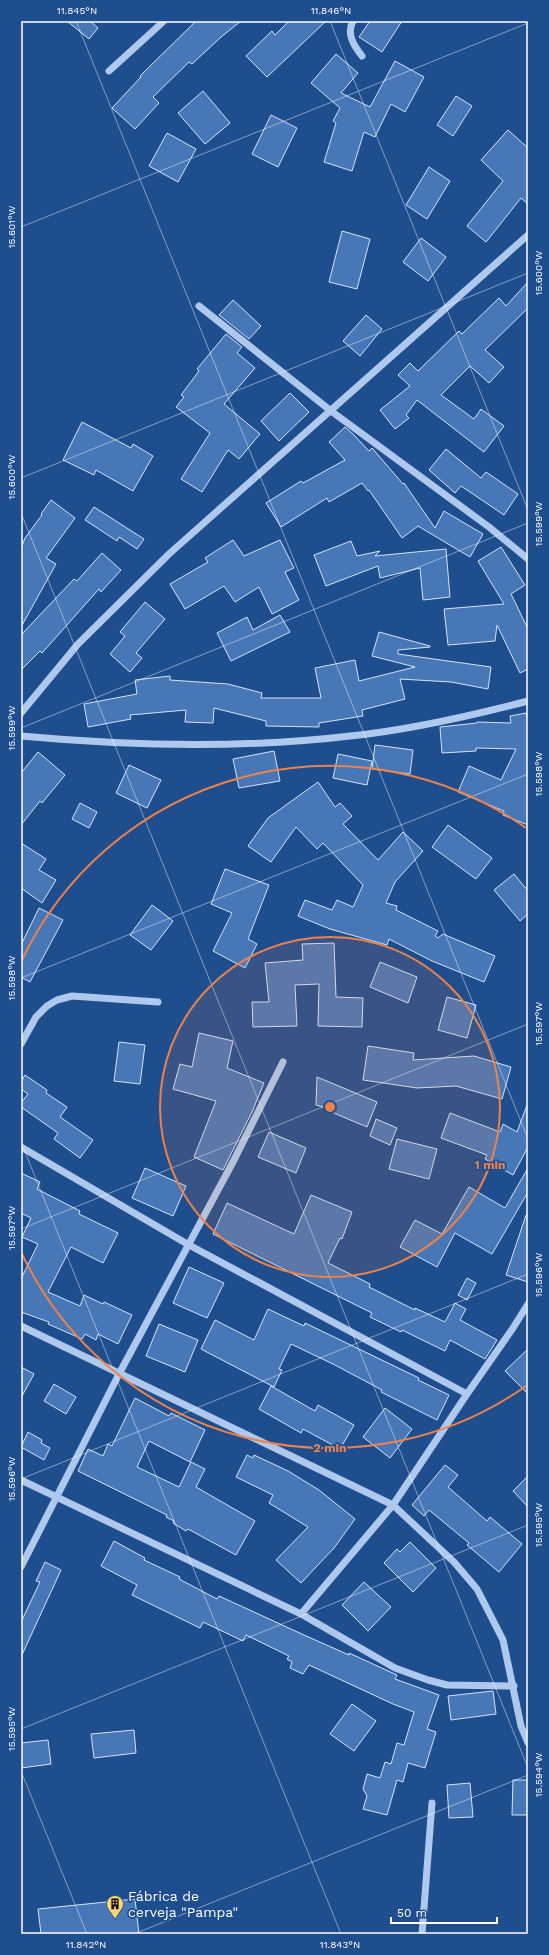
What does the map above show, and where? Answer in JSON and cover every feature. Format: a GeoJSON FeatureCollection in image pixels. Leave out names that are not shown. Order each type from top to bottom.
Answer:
{"type":"FeatureCollection","features":[{"type":"Feature","properties":{"kind":"street"},"geometry":{"type":"LineString","coordinates":[[108,71],[164,21]]}},
{"type":"Feature","properties":{"kind":"street"},"geometry":{"type":"LineString","coordinates":[[353,21],[350,36],[354,46],[362,56]]}},
{"type":"Feature","properties":{"kind":"street"},"geometry":{"type":"LineString","coordinates":[[21,712],[78,644],[169,554],[528,235]]}},
{"type":"Feature","properties":{"kind":"street"},"geometry":{"type":"LineString","coordinates":[[199,306],[331,411],[489,527],[528,559]]}},
{"type":"Feature","properties":{"kind":"street"},"geometry":{"type":"LineString","coordinates":[[21,736],[68,740],[181,744],[283,742],[350,736],[399,729],[528,701]]}},
{"type":"Feature","properties":{"kind":"street"},"geometry":{"type":"LineString","coordinates":[[21,1044],[36,1018],[47,1006],[57,1000],[72,996],[158,1002]]}},
{"type":"Feature","properties":{"kind":"street"},"geometry":{"type":"LineString","coordinates":[[21,1566],[119,1374],[233,1162],[283,1062]]}},
{"type":"Feature","properties":{"kind":"street"},"geometry":{"type":"LineString","coordinates":[[21,1147],[189,1245],[467,1394]]}},
{"type":"Feature","properties":{"kind":"street"},"geometry":{"type":"LineString","coordinates":[[301,1614],[393,1505],[528,1304]]}},
{"type":"Feature","properties":{"kind":"street"},"geometry":{"type":"LineString","coordinates":[[21,1326],[393,1505],[454,1562],[476,1589],[503,1640],[514,1686],[521,1726],[528,1743]]}},
{"type":"Feature","properties":{"kind":"street"},"geometry":{"type":"LineString","coordinates":[[21,1480],[301,1614],[395,1668],[447,1685],[514,1686]]}},
{"type":"Feature","properties":{"kind":"street"},"geometry":{"type":"LineString","coordinates":[[422,1934],[432,1803]]}},
{"type":"Feature","properties":{"kind":"building"},"geometry":{"type":"Polygon","coordinates":[[[67,21],[90,21],[98,28],[89,39],[67,21]]]}},
{"type":"Feature","properties":{"kind":"building"},"geometry":{"type":"Polygon","coordinates":[[[196,21],[241,21],[192,64],[189,62],[153,97],[159,103],[135,129],[112,108],[141,77],[140,76],[196,21]]]}},
{"type":"Feature","properties":{"kind":"building"},"geometry":{"type":"Polygon","coordinates":[[[289,21],[326,21],[267,77],[246,56],[272,31],[275,35],[289,21]]]}},
{"type":"Feature","properties":{"kind":"building"},"geometry":{"type":"Polygon","coordinates":[[[370,21],[402,21],[382,52],[359,37],[370,21]]]}},
{"type":"Feature","properties":{"kind":"building"},"geometry":{"type":"Polygon","coordinates":[[[336,54],[358,73],[341,93],[370,107],[395,61],[424,77],[405,112],[391,104],[375,137],[364,132],[352,171],[324,162],[336,123],[333,121],[340,108],[311,83],[336,54]]]}},
{"type":"Feature","properties":{"kind":"building"},"geometry":{"type":"Polygon","coordinates":[[[203,91],[230,123],[205,144],[178,113],[203,91]]]}},
{"type":"Feature","properties":{"kind":"building"},"geometry":{"type":"Polygon","coordinates":[[[456,96],[472,106],[453,136],[437,125],[456,96]]]}},
{"type":"Feature","properties":{"kind":"building"},"geometry":{"type":"Polygon","coordinates":[[[271,115],[297,128],[278,167],[252,154],[271,115]]]}},
{"type":"Feature","properties":{"kind":"building"},"geometry":{"type":"Polygon","coordinates":[[[508,130],[528,148],[528,204],[521,198],[486,242],[467,226],[503,181],[481,160],[508,130]]]}},
{"type":"Feature","properties":{"kind":"building"},"geometry":{"type":"Polygon","coordinates":[[[167,133],[196,149],[178,182],[149,166],[167,133]]]}},
{"type":"Feature","properties":{"kind":"building"},"geometry":{"type":"Polygon","coordinates":[[[429,167],[450,181],[427,219],[406,205],[429,167]]]}},
{"type":"Feature","properties":{"kind":"building"},"geometry":{"type":"Polygon","coordinates":[[[342,231],[370,239],[357,289],[329,282],[342,231]]]}},
{"type":"Feature","properties":{"kind":"building"},"geometry":{"type":"Polygon","coordinates":[[[421,238],[446,257],[428,281],[403,262],[421,238]]]}},
{"type":"Feature","properties":{"kind":"building"},"geometry":{"type":"Polygon","coordinates":[[[528,282],[528,308],[485,350],[504,367],[489,383],[470,366],[441,395],[474,419],[481,409],[504,426],[484,452],[417,400],[406,415],[409,418],[395,429],[380,410],[410,386],[398,375],[410,363],[418,371],[459,331],[462,334],[499,298],[506,306],[528,282]]]}},
{"type":"Feature","properties":{"kind":"building"},"geometry":{"type":"Polygon","coordinates":[[[233,300],[261,326],[249,339],[219,315],[233,300]]]}},
{"type":"Feature","properties":{"kind":"building"},"geometry":{"type":"Polygon","coordinates":[[[366,315],[382,329],[360,356],[343,341],[366,315]]]}},
{"type":"Feature","properties":{"kind":"building"},"geometry":{"type":"Polygon","coordinates":[[[226,334],[242,347],[237,353],[255,368],[224,404],[260,434],[239,459],[228,450],[202,492],[181,479],[210,433],[176,407],[184,397],[181,395],[199,371],[197,369],[226,334]]]}},
{"type":"Feature","properties":{"kind":"building"},"geometry":{"type":"Polygon","coordinates":[[[290,393],[309,412],[279,441],[261,421],[290,393]]]}},
{"type":"Feature","properties":{"kind":"building"},"geometry":{"type":"Polygon","coordinates":[[[82,422],[131,448],[133,444],[153,456],[133,491],[96,470],[94,475],[63,460],[82,422]]]}},
{"type":"Feature","properties":{"kind":"building"},"geometry":{"type":"Polygon","coordinates":[[[345,427],[369,451],[372,448],[403,484],[404,483],[435,528],[444,511],[483,534],[470,557],[418,526],[402,538],[369,490],[368,491],[362,483],[329,502],[327,498],[281,527],[266,503],[301,481],[303,483],[345,460],[329,442],[345,427]]]}},
{"type":"Feature","properties":{"kind":"building"},"geometry":{"type":"Polygon","coordinates":[[[446,449],[481,478],[486,472],[518,494],[504,515],[461,486],[455,493],[429,470],[446,449]]]}},
{"type":"Feature","properties":{"kind":"building"},"geometry":{"type":"Polygon","coordinates":[[[51,500],[75,518],[46,558],[56,564],[21,627],[21,548],[25,538],[51,500]]]}},
{"type":"Feature","properties":{"kind":"building"},"geometry":{"type":"Polygon","coordinates":[[[94,507],[144,539],[137,549],[119,537],[117,541],[85,520],[94,507]]]}},
{"type":"Feature","properties":{"kind":"building"},"geometry":{"type":"Polygon","coordinates":[[[233,540],[244,556],[280,540],[294,568],[285,572],[299,600],[272,614],[259,587],[235,602],[224,586],[185,609],[170,584],[208,562],[205,558],[233,540]]]}},
{"type":"Feature","properties":{"kind":"building"},"geometry":{"type":"Polygon","coordinates":[[[351,541],[357,556],[380,551],[375,556],[446,549],[450,597],[423,600],[420,568],[380,578],[378,566],[326,586],[314,555],[351,541]]]}},
{"type":"Feature","properties":{"kind":"building"},"geometry":{"type":"Polygon","coordinates":[[[501,547],[525,585],[511,594],[528,629],[528,669],[520,673],[497,625],[495,641],[448,645],[444,609],[504,604],[478,561],[501,547]]]}},
{"type":"Feature","properties":{"kind":"building"},"geometry":{"type":"Polygon","coordinates":[[[102,553],[121,570],[101,592],[99,589],[42,653],[40,651],[21,670],[21,635],[74,579],[77,581],[102,553]]]}},
{"type":"Feature","properties":{"kind":"building"},"geometry":{"type":"Polygon","coordinates":[[[145,602],[165,619],[136,653],[142,658],[130,672],[110,654],[125,636],[120,632],[145,602]]]}},
{"type":"Feature","properties":{"kind":"building"},"geometry":{"type":"Polygon","coordinates":[[[280,615],[290,632],[231,661],[217,633],[247,617],[253,630],[280,615]]]}},
{"type":"Feature","properties":{"kind":"building"},"geometry":{"type":"Polygon","coordinates":[[[379,632],[430,646],[398,650],[398,654],[491,667],[488,689],[451,682],[400,679],[405,699],[362,710],[363,716],[319,723],[319,727],[266,726],[266,721],[214,708],[213,723],[185,722],[186,710],[130,715],[131,719],[88,727],[84,704],[137,694],[135,680],[170,676],[170,680],[228,684],[262,693],[261,698],[321,698],[315,668],[355,660],[359,681],[415,667],[372,656],[379,632]]]}},
{"type":"Feature","properties":{"kind":"building"},"geometry":{"type":"Polygon","coordinates":[[[526,713],[528,721],[528,825],[503,815],[504,811],[458,792],[469,766],[501,780],[516,749],[476,748],[476,751],[442,753],[440,727],[477,722],[511,723],[510,716],[526,713]]]}},
{"type":"Feature","properties":{"kind":"building"},"geometry":{"type":"Polygon","coordinates":[[[375,745],[413,750],[410,774],[372,769],[375,745]]]}},
{"type":"Feature","properties":{"kind":"building"},"geometry":{"type":"Polygon","coordinates":[[[274,751],[280,781],[239,788],[233,759],[274,751]]]}},
{"type":"Feature","properties":{"kind":"building"},"geometry":{"type":"Polygon","coordinates":[[[38,752],[65,775],[42,803],[40,801],[21,825],[21,773],[38,752]]]}},
{"type":"Feature","properties":{"kind":"building"},"geometry":{"type":"Polygon","coordinates":[[[338,754],[372,761],[367,785],[333,778],[338,754]]]}},
{"type":"Feature","properties":{"kind":"building"},"geometry":{"type":"Polygon","coordinates":[[[129,765],[161,780],[147,808],[116,793],[129,765]]]}},
{"type":"Feature","properties":{"kind":"building"},"geometry":{"type":"Polygon","coordinates":[[[318,782],[335,807],[340,803],[352,816],[343,824],[378,860],[403,832],[423,851],[395,882],[386,903],[397,906],[396,910],[438,931],[435,936],[438,938],[443,934],[495,956],[484,982],[432,961],[389,939],[387,945],[330,929],[298,916],[305,900],[332,910],[337,900],[353,907],[363,885],[323,843],[317,849],[296,827],[271,862],[248,846],[268,818],[318,782]]]}},
{"type":"Feature","properties":{"kind":"building"},"geometry":{"type":"Polygon","coordinates":[[[80,803],[97,812],[89,828],[72,819],[80,803]]]}},
{"type":"Feature","properties":{"kind":"building"},"geometry":{"type":"Polygon","coordinates":[[[448,825],[492,858],[476,879],[432,847],[448,825]]]}},
{"type":"Feature","properties":{"kind":"building"},"geometry":{"type":"Polygon","coordinates":[[[21,843],[46,859],[39,870],[56,880],[42,903],[21,888],[21,843]]]}},
{"type":"Feature","properties":{"kind":"building"},"geometry":{"type":"Polygon","coordinates":[[[225,869],[269,885],[248,939],[257,944],[245,968],[213,951],[232,913],[211,904],[225,869]]]}},
{"type":"Feature","properties":{"kind":"building"},"geometry":{"type":"Polygon","coordinates":[[[514,874],[528,891],[528,914],[520,921],[494,890],[514,874]]]}},
{"type":"Feature","properties":{"kind":"building"},"geometry":{"type":"Polygon","coordinates":[[[152,905],[173,921],[151,950],[130,935],[152,905]]]}},
{"type":"Feature","properties":{"kind":"building"},"geometry":{"type":"Polygon","coordinates":[[[39,908],[63,920],[30,982],[21,977],[21,945],[39,908]]]}},
{"type":"Feature","properties":{"kind":"building"},"geometry":{"type":"Polygon","coordinates":[[[334,943],[336,997],[363,998],[362,1027],[318,1026],[319,984],[295,985],[297,1026],[253,1027],[252,1002],[269,1002],[265,963],[303,960],[302,944],[334,943]]]}},
{"type":"Feature","properties":{"kind":"building"},"geometry":{"type":"Polygon","coordinates":[[[380,962],[417,977],[408,1003],[370,987],[380,962]]]}},
{"type":"Feature","properties":{"kind":"building"},"geometry":{"type":"Polygon","coordinates":[[[447,997],[476,1005],[467,1038],[438,1030],[447,997]]]}},
{"type":"Feature","properties":{"kind":"building"},"geometry":{"type":"Polygon","coordinates":[[[199,1033],[233,1041],[227,1068],[264,1083],[252,1112],[223,1170],[194,1157],[216,1101],[173,1089],[180,1064],[192,1067],[199,1033]]]}},
{"type":"Feature","properties":{"kind":"building"},"geometry":{"type":"Polygon","coordinates":[[[119,1042],[145,1045],[140,1084],[114,1081],[119,1042]]]}},
{"type":"Feature","properties":{"kind":"building"},"geometry":{"type":"Polygon","coordinates":[[[368,1046],[414,1053],[413,1060],[474,1056],[511,1067],[502,1099],[456,1086],[417,1088],[363,1080],[368,1046]]]}},
{"type":"Feature","properties":{"kind":"building"},"geometry":{"type":"Polygon","coordinates":[[[25,1075],[47,1090],[46,1093],[67,1107],[60,1117],[93,1140],[80,1158],[54,1139],[58,1133],[21,1107],[21,1103],[28,1094],[21,1089],[21,1082],[25,1075]]]}},
{"type":"Feature","properties":{"kind":"building"},"geometry":{"type":"Polygon","coordinates":[[[317,1077],[377,1102],[367,1127],[329,1111],[330,1109],[316,1105],[317,1077]]]}},
{"type":"Feature","properties":{"kind":"building"},"geometry":{"type":"Polygon","coordinates":[[[527,1105],[528,1147],[513,1175],[485,1159],[487,1155],[441,1138],[450,1113],[500,1132],[503,1124],[517,1132],[527,1105]]]}},
{"type":"Feature","properties":{"kind":"building"},"geometry":{"type":"Polygon","coordinates":[[[376,1119],[397,1128],[390,1145],[370,1136],[376,1119]]]}},
{"type":"Feature","properties":{"kind":"building"},"geometry":{"type":"Polygon","coordinates":[[[269,1132],[306,1148],[296,1173],[258,1157],[269,1132]]]}},
{"type":"Feature","properties":{"kind":"building"},"geometry":{"type":"Polygon","coordinates":[[[397,1139],[437,1149],[429,1179],[389,1169],[397,1139]]]}},
{"type":"Feature","properties":{"kind":"building"},"geometry":{"type":"Polygon","coordinates":[[[145,1168],[186,1186],[173,1216],[132,1198],[145,1168]]]}},
{"type":"Feature","properties":{"kind":"building"},"geometry":{"type":"Polygon","coordinates":[[[528,1168],[528,1192],[492,1254],[455,1233],[437,1267],[400,1247],[415,1220],[442,1234],[469,1187],[505,1208],[528,1168]]]}},
{"type":"Feature","properties":{"kind":"building"},"geometry":{"type":"Polygon","coordinates":[[[21,1173],[40,1182],[37,1189],[80,1211],[79,1214],[118,1233],[103,1263],[71,1247],[48,1292],[80,1306],[84,1295],[103,1304],[104,1302],[132,1315],[118,1344],[98,1334],[96,1340],[85,1334],[82,1339],[48,1324],[49,1322],[21,1312],[21,1279],[38,1244],[22,1237],[31,1218],[21,1213],[21,1173]]]}},
{"type":"Feature","properties":{"kind":"building"},"geometry":{"type":"Polygon","coordinates":[[[311,1195],[352,1212],[342,1239],[340,1238],[328,1263],[370,1284],[369,1287],[415,1310],[415,1308],[445,1322],[455,1303],[466,1309],[460,1320],[497,1340],[485,1359],[450,1340],[445,1351],[402,1330],[401,1332],[370,1317],[372,1313],[213,1234],[227,1203],[294,1234],[311,1195]]]}},
{"type":"Feature","properties":{"kind":"building"},"geometry":{"type":"Polygon","coordinates":[[[526,1215],[528,1216],[528,1282],[506,1275],[526,1215]]]}},
{"type":"Feature","properties":{"kind":"building"},"geometry":{"type":"Polygon","coordinates":[[[189,1267],[224,1283],[207,1318],[173,1303],[189,1267]]]}},
{"type":"Feature","properties":{"kind":"building"},"geometry":{"type":"Polygon","coordinates":[[[467,1278],[476,1283],[467,1300],[458,1295],[467,1278]]]}},
{"type":"Feature","properties":{"kind":"building"},"geometry":{"type":"Polygon","coordinates":[[[268,1309],[304,1326],[305,1323],[419,1378],[418,1380],[449,1395],[437,1420],[381,1392],[382,1390],[335,1365],[291,1344],[279,1369],[282,1370],[274,1387],[201,1349],[215,1320],[254,1340],[268,1309]]]}},
{"type":"Feature","properties":{"kind":"building"},"geometry":{"type":"Polygon","coordinates":[[[159,1324],[198,1340],[185,1372],[146,1356],[159,1324]]]}},
{"type":"Feature","properties":{"kind":"building"},"geometry":{"type":"Polygon","coordinates":[[[528,1349],[528,1394],[505,1371],[528,1349]]]}},
{"type":"Feature","properties":{"kind":"building"},"geometry":{"type":"Polygon","coordinates":[[[21,1367],[34,1374],[21,1398],[21,1367]]]}},
{"type":"Feature","properties":{"kind":"building"},"geometry":{"type":"Polygon","coordinates":[[[54,1384],[76,1397],[66,1414],[44,1401],[54,1384]]]}},
{"type":"Feature","properties":{"kind":"building"},"geometry":{"type":"Polygon","coordinates":[[[271,1386],[315,1411],[318,1405],[354,1425],[340,1449],[303,1429],[301,1433],[259,1409],[271,1386]]]}},
{"type":"Feature","properties":{"kind":"building"},"geometry":{"type":"Polygon","coordinates":[[[135,1398],[169,1416],[171,1413],[205,1430],[190,1462],[149,1441],[137,1467],[179,1487],[191,1462],[205,1469],[196,1487],[255,1521],[236,1555],[188,1529],[186,1531],[173,1523],[174,1521],[166,1517],[167,1515],[78,1471],[88,1449],[103,1456],[108,1444],[112,1446],[135,1398]]]}},
{"type":"Feature","properties":{"kind":"building"},"geometry":{"type":"Polygon","coordinates":[[[385,1408],[412,1429],[390,1458],[363,1437],[385,1408]]]}},
{"type":"Feature","properties":{"kind":"building"},"geometry":{"type":"Polygon","coordinates":[[[28,1432],[42,1440],[41,1443],[50,1448],[44,1460],[21,1447],[28,1432]]]}},
{"type":"Feature","properties":{"kind":"building"},"geometry":{"type":"Polygon","coordinates":[[[247,1455],[253,1458],[254,1455],[288,1471],[319,1490],[355,1519],[334,1548],[301,1583],[276,1560],[308,1527],[269,1503],[273,1495],[236,1477],[247,1455]]]}},
{"type":"Feature","properties":{"kind":"building"},"geometry":{"type":"Polygon","coordinates":[[[445,1465],[458,1475],[448,1487],[487,1521],[490,1517],[522,1544],[499,1572],[467,1545],[469,1543],[429,1510],[424,1516],[412,1505],[445,1465]]]}},
{"type":"Feature","properties":{"kind":"building"},"geometry":{"type":"Polygon","coordinates":[[[528,1476],[528,1507],[513,1491],[528,1476]]]}},
{"type":"Feature","properties":{"kind":"building"},"geometry":{"type":"Polygon","coordinates":[[[114,1541],[145,1558],[144,1560],[180,1577],[179,1579],[217,1599],[219,1596],[397,1675],[395,1679],[439,1695],[427,1729],[436,1732],[425,1768],[408,1763],[403,1782],[397,1780],[387,1815],[363,1809],[367,1796],[363,1789],[367,1774],[380,1778],[385,1762],[391,1764],[397,1743],[404,1745],[414,1712],[393,1704],[309,1665],[303,1674],[290,1668],[292,1662],[287,1659],[289,1656],[246,1635],[243,1641],[203,1622],[200,1628],[132,1595],[137,1585],[101,1566],[114,1541]]]}},
{"type":"Feature","properties":{"kind":"building"},"geometry":{"type":"Polygon","coordinates":[[[410,1542],[436,1568],[413,1592],[384,1563],[397,1549],[400,1552],[410,1542]]]}},
{"type":"Feature","properties":{"kind":"building"},"geometry":{"type":"Polygon","coordinates":[[[45,1562],[61,1570],[21,1657],[21,1622],[40,1582],[36,1581],[45,1562]]]}},
{"type":"Feature","properties":{"kind":"building"},"geometry":{"type":"Polygon","coordinates":[[[364,1582],[391,1607],[368,1631],[342,1605],[364,1582]]]}},
{"type":"Feature","properties":{"kind":"building"},"geometry":{"type":"Polygon","coordinates":[[[493,1691],[496,1714],[451,1720],[448,1696],[493,1691]]]}},
{"type":"Feature","properties":{"kind":"building"},"geometry":{"type":"Polygon","coordinates":[[[352,1704],[376,1721],[354,1751],[330,1734],[352,1704]]]}},
{"type":"Feature","properties":{"kind":"building"},"geometry":{"type":"Polygon","coordinates":[[[134,1730],[136,1753],[94,1758],[91,1734],[134,1730]]]}},
{"type":"Feature","properties":{"kind":"building"},"geometry":{"type":"Polygon","coordinates":[[[48,1740],[51,1764],[21,1768],[21,1743],[48,1740]]]}},
{"type":"Feature","properties":{"kind":"building"},"geometry":{"type":"Polygon","coordinates":[[[513,1780],[528,1780],[528,1815],[512,1815],[513,1780]]]}},
{"type":"Feature","properties":{"kind":"building"},"geometry":{"type":"Polygon","coordinates":[[[470,1783],[473,1817],[449,1818],[447,1785],[470,1783]]]}},
{"type":"Feature","properties":{"kind":"building"},"geometry":{"type":"Polygon","coordinates":[[[135,1899],[139,1934],[41,1934],[38,1909],[135,1899]]]}},
{"type":"Feature","properties":{"kind":"place","name":"Fábrica de cerveja \"Pampa\""},"geometry":{"type":"Point","coordinates":[115,1919]}}]}
